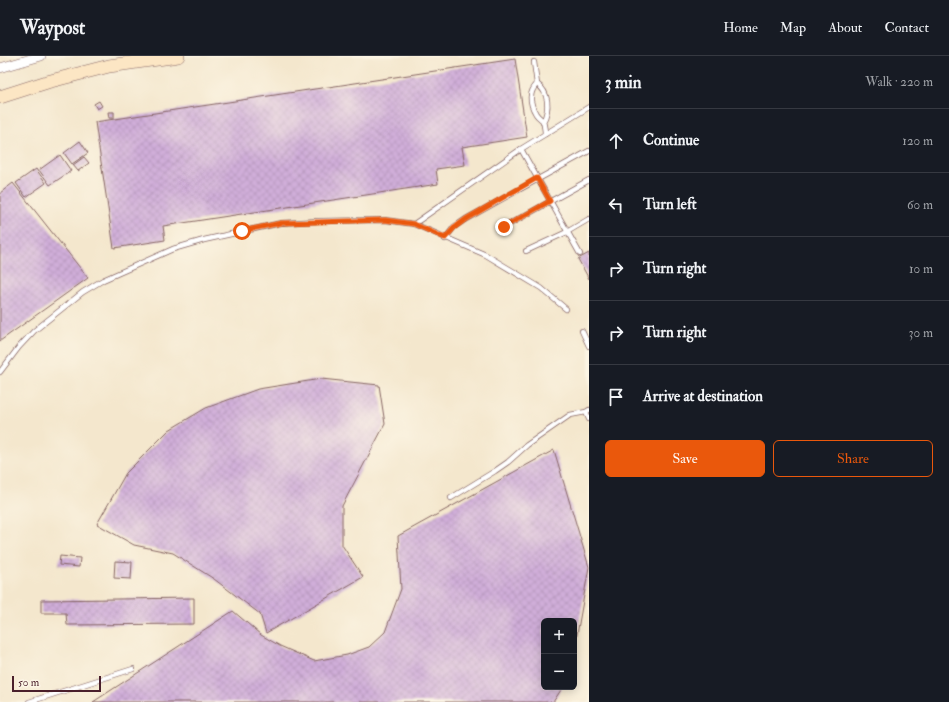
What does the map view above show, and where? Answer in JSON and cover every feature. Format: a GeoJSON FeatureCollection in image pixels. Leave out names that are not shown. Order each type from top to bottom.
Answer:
{"type":"FeatureCollection","features":[{"type":"Feature","properties":{"kind":"main road"},"geometry":{"type":"LineString","coordinates":[[0,97],[47,82],[109,66],[178,56]]}},
{"type":"Feature","properties":{"kind":"street"},"geometry":{"type":"LineString","coordinates":[[0,68],[41,56]]}},
{"type":"Feature","properties":{"kind":"lane"},"geometry":{"type":"LineString","coordinates":[[534,62],[537,84],[543,88],[546,94],[548,107],[547,114],[543,122]]}},
{"type":"Feature","properties":{"kind":"lane"},"geometry":{"type":"LineString","coordinates":[[537,84],[532,89],[530,94],[536,115],[543,122],[545,134]]}},
{"type":"Feature","properties":{"kind":"lane"},"geometry":{"type":"LineString","coordinates":[[414,224],[521,150],[589,107]]}},
{"type":"Feature","properties":{"kind":"lane"},"geometry":{"type":"LineString","coordinates":[[521,150],[580,254]]}},
{"type":"Feature","properties":{"kind":"lane"},"geometry":{"type":"LineString","coordinates":[[445,238],[454,228],[466,219],[589,150]]}},
{"type":"Feature","properties":{"kind":"lane"},"geometry":{"type":"LineString","coordinates":[[504,227],[589,180]]}},
{"type":"Feature","properties":{"kind":"lane"},"geometry":{"type":"LineString","coordinates":[[526,251],[567,232],[589,219]]}},
{"type":"Feature","properties":{"kind":"lane"},"geometry":{"type":"LineString","coordinates":[[0,372],[34,331],[83,292],[103,280],[173,249],[204,240],[281,223],[385,220],[414,224],[486,255],[541,288],[566,309]]}},
{"type":"Feature","properties":{"kind":"lane"},"geometry":{"type":"LineString","coordinates":[[582,331],[589,346]]}},
{"type":"Feature","properties":{"kind":"lane"},"geometry":{"type":"LineString","coordinates":[[451,498],[495,472],[527,445],[570,415],[588,411],[589,419]]}},
{"type":"Feature","properties":{"kind":"lane"},"geometry":{"type":"LineString","coordinates":[[29,702],[133,670]]}},
{"type":"Feature","properties":{"kind":"building"},"geometry":{"type":"Polygon","coordinates":[[[515,59],[527,137],[462,147],[465,165],[436,169],[438,184],[163,226],[165,240],[114,248],[95,122],[515,59]]]}},
{"type":"Feature","properties":{"kind":"building"},"geometry":{"type":"Polygon","coordinates":[[[99,101],[102,106],[97,109],[94,104],[99,101]]]}},
{"type":"Feature","properties":{"kind":"building"},"geometry":{"type":"Polygon","coordinates":[[[108,112],[114,112],[114,118],[109,118],[108,112]]]}},
{"type":"Feature","properties":{"kind":"building"},"geometry":{"type":"Polygon","coordinates":[[[80,141],[88,153],[72,164],[64,153],[80,141]]]}},
{"type":"Feature","properties":{"kind":"building"},"geometry":{"type":"Polygon","coordinates":[[[60,155],[71,171],[50,185],[39,170],[60,155]]]}},
{"type":"Feature","properties":{"kind":"building"},"geometry":{"type":"Polygon","coordinates":[[[84,157],[89,163],[78,171],[73,165],[84,157]]]}},
{"type":"Feature","properties":{"kind":"building"},"geometry":{"type":"Polygon","coordinates":[[[36,169],[46,183],[26,197],[16,183],[36,169]]]}},
{"type":"Feature","properties":{"kind":"building"},"geometry":{"type":"Polygon","coordinates":[[[13,183],[88,278],[0,341],[0,193],[13,183]]]}},
{"type":"Feature","properties":{"kind":"building"},"geometry":{"type":"Polygon","coordinates":[[[589,253],[589,279],[578,259],[589,253]]]}},
{"type":"Feature","properties":{"kind":"building"},"geometry":{"type":"Polygon","coordinates":[[[321,379],[379,385],[385,424],[342,506],[342,545],[363,577],[266,633],[260,614],[214,579],[173,553],[134,545],[97,524],[126,473],[169,430],[206,408],[258,389],[321,379]]]}},
{"type":"Feature","properties":{"kind":"building"},"geometry":{"type":"Polygon","coordinates":[[[554,450],[589,567],[577,635],[577,618],[541,618],[541,690],[561,690],[553,702],[93,702],[233,611],[261,635],[280,646],[314,661],[347,655],[369,647],[385,632],[401,589],[398,536],[554,450]]]}},
{"type":"Feature","properties":{"kind":"building"},"geometry":{"type":"Polygon","coordinates":[[[60,556],[80,558],[79,567],[59,565],[60,556]]]}},
{"type":"Feature","properties":{"kind":"building"},"geometry":{"type":"Polygon","coordinates":[[[115,561],[132,562],[131,579],[114,578],[115,561]]]}},
{"type":"Feature","properties":{"kind":"building"},"geometry":{"type":"Polygon","coordinates":[[[194,598],[194,624],[67,625],[66,613],[41,613],[41,600],[194,598]]]}},
{"type":"Feature","properties":{"kind":"route"},"geometry":{"type":"LineString","coordinates":[[242,231],[281,223],[385,220],[414,224],[445,238],[454,228],[466,219],[537,178],[550,201],[504,227]]}}]}
